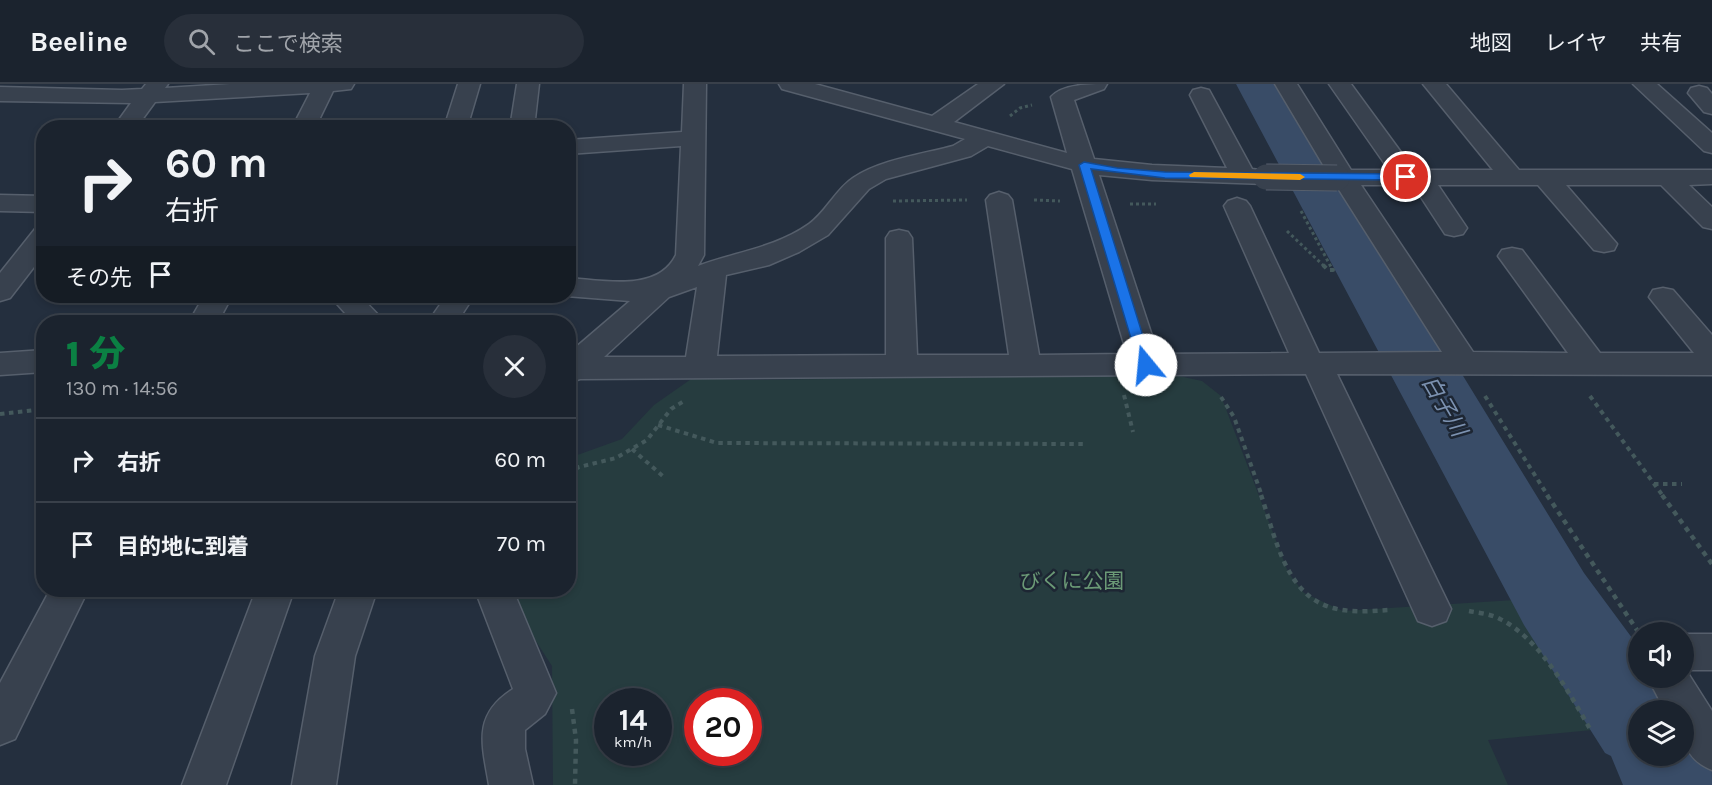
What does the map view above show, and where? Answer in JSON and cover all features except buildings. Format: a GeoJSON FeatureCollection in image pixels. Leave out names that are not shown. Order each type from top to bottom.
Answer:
{"type":"FeatureCollection","features":[{"type":"Feature","properties":{"kind":"street"},"geometry":{"type":"LineString","coordinates":[[458,120],[469,84]]}},
{"type":"Feature","properties":{"kind":"street"},"geometry":{"type":"LineString","coordinates":[[523,120],[528,84]]}},
{"type":"Feature","properties":{"kind":"street"},"geometry":{"type":"LineString","coordinates":[[576,365],[657,288],[684,268],[690,255],[695,84]]}},
{"type":"Feature","properties":{"kind":"street"},"geometry":{"type":"LineString","coordinates":[[790,84],[1084,165],[1117,171],[1165,175],[1340,178],[1712,177]]}},
{"type":"Feature","properties":{"kind":"street"},"geometry":{"type":"LineString","coordinates":[[839,98],[861,84]]}},
{"type":"Feature","properties":{"kind":"street"},"geometry":{"type":"LineString","coordinates":[[934,125],[993,84]]}},
{"type":"Feature","properties":{"kind":"street"},"geometry":{"type":"LineString","coordinates":[[1096,84],[1062,98],[1146,365]]}},
{"type":"Feature","properties":{"kind":"street"},"geometry":{"type":"LineString","coordinates":[[1286,84],[1340,178],[1457,363]]}},
{"type":"Feature","properties":{"kind":"street"},"geometry":{"type":"LineString","coordinates":[[1340,84],[1454,228]]}},
{"type":"Feature","properties":{"kind":"street"},"geometry":{"type":"LineString","coordinates":[[1434,84],[1512,177]]}},
{"type":"Feature","properties":{"kind":"street"},"geometry":{"type":"LineString","coordinates":[[1644,84],[1712,146]]}},
{"type":"Feature","properties":{"kind":"street"},"geometry":{"type":"LineString","coordinates":[[0,94],[334,85]]}},
{"type":"Feature","properties":{"kind":"street"},"geometry":{"type":"LineString","coordinates":[[309,120],[334,85]]}},
{"type":"Feature","properties":{"kind":"street"},"geometry":{"type":"LineString","coordinates":[[130,120],[153,90]]}},
{"type":"Feature","properties":{"kind":"street"},"geometry":{"type":"LineString","coordinates":[[1201,95],[1255,176]]}},
{"type":"Feature","properties":{"kind":"street"},"geometry":{"type":"LineString","coordinates":[[576,146],[692,138]]}},
{"type":"Feature","properties":{"kind":"street"},"geometry":{"type":"LineString","coordinates":[[576,288],[620,292],[657,288],[730,264],[759,259],[819,229],[860,184],[877,174],[962,151],[984,138]]}},
{"type":"Feature","properties":{"kind":"street"},"geometry":{"type":"LineString","coordinates":[[1545,177],[1604,244]]}},
{"type":"Feature","properties":{"kind":"street"},"geometry":{"type":"LineString","coordinates":[[1667,177],[1712,221]]}},
{"type":"Feature","properties":{"kind":"street"},"geometry":{"type":"LineString","coordinates":[[999,200],[1026,366]]}},
{"type":"Feature","properties":{"kind":"street"},"geometry":{"type":"LineString","coordinates":[[0,202],[36,204]]}},
{"type":"Feature","properties":{"kind":"street"},"geometry":{"type":"LineString","coordinates":[[1238,206],[1318,364],[1432,609]]}},
{"type":"Feature","properties":{"kind":"street"},"geometry":{"type":"LineString","coordinates":[[899,238],[902,367]]}},
{"type":"Feature","properties":{"kind":"street"},"geometry":{"type":"LineString","coordinates":[[0,292],[36,245]]}},
{"type":"Feature","properties":{"kind":"street"},"geometry":{"type":"LineString","coordinates":[[1512,256],[1580,364]]}},
{"type":"Feature","properties":{"kind":"street"},"geometry":{"type":"LineString","coordinates":[[700,369],[713,270]]}},
{"type":"Feature","properties":{"kind":"street"},"geometry":{"type":"LineString","coordinates":[[1663,297],[1712,354]]}},
{"type":"Feature","properties":{"kind":"street"},"geometry":{"type":"LineString","coordinates":[[351,303],[363,315]]}},
{"type":"Feature","properties":{"kind":"street"},"geometry":{"type":"LineString","coordinates":[[0,364],[36,362]]}},
{"type":"Feature","properties":{"kind":"street"},"geometry":{"type":"LineString","coordinates":[[576,370],[1457,363],[1712,364]]}},
{"type":"Feature","properties":{"kind":"street"},"geometry":{"type":"LineString","coordinates":[[0,725],[65,597]]}},
{"type":"Feature","properties":{"kind":"street"},"geometry":{"type":"LineString","coordinates":[[204,785],[272,597]]}},
{"type":"Feature","properties":{"kind":"street"},"geometry":{"type":"LineString","coordinates":[[314,785],[335,656],[356,597]]}},
{"type":"Feature","properties":{"kind":"street"},"geometry":{"type":"LineString","coordinates":[[497,597],[535,693],[532,701],[510,715],[502,729],[511,785]]}},
{"type":"Feature","properties":{"kind":"street"},"geometry":{"type":"LineString","coordinates":[[1694,652],[1712,652]]}},
{"type":"Feature","properties":{"kind":"street"},"geometry":{"type":"LineString","coordinates":[[1674,688],[1712,749]]}},
{"type":"Feature","properties":{"kind":"path"},"geometry":{"type":"LineString","coordinates":[[984,138],[1020,108],[1062,98]]}},
{"type":"Feature","properties":{"kind":"path"},"geometry":{"type":"LineString","coordinates":[[844,201],[999,200],[1165,204]]}},
{"type":"Feature","properties":{"kind":"path"},"geometry":{"type":"LineString","coordinates":[[1457,363],[1631,622]]}},
{"type":"Feature","properties":{"kind":"path"},"geometry":{"type":"LineString","coordinates":[[1580,364],[1653,484],[1712,564]]}},
{"type":"Feature","properties":{"kind":"path"},"geometry":{"type":"LineString","coordinates":[[1122,387],[1132,432]]}},
{"type":"Feature","properties":{"kind":"path"},"geometry":{"type":"LineString","coordinates":[[1215,391],[1221,396],[1234,417],[1288,572],[1304,594],[1319,605],[1343,611],[1432,609],[1470,611],[1503,620],[1530,642],[1575,702],[1590,729]]}},
{"type":"Feature","properties":{"kind":"path"},"geometry":{"type":"LineString","coordinates":[[576,469],[616,458],[647,440],[671,409],[687,398]]}},
{"type":"Feature","properties":{"kind":"path"},"geometry":{"type":"LineString","coordinates":[[0,414],[36,411]]}},
{"type":"Feature","properties":{"kind":"path"},"geometry":{"type":"LineString","coordinates":[[658,425],[717,442],[1084,444]]}},
{"type":"Feature","properties":{"kind":"path"},"geometry":{"type":"LineString","coordinates":[[632,448],[665,478]]}},
{"type":"Feature","properties":{"kind":"path"},"geometry":{"type":"LineString","coordinates":[[1653,484],[1682,484]]}},
{"type":"Feature","properties":{"kind":"green space","name":"びくに公園"},"geometry":{"type":"Polygon","coordinates":[[[1174,375],[1202,381],[1221,396],[1288,572],[1304,593],[1343,611],[1529,599],[1603,729],[1488,740],[1508,785],[553,785],[552,666],[519,615],[514,597],[576,597],[576,455],[622,439],[654,405],[694,377],[737,380],[1174,375]]]}},
{"type":"Feature","properties":{"kind":"waterway","name":"白子川"},"geometry":{"type":"LineString","coordinates":[[1260,84],[1554,599],[1628,707]]}},
{"type":"Feature","properties":{"kind":"waterway","name":"白子川"},"geometry":{"type":"LineString","coordinates":[[1665,766],[1676,785]]}},
{"type":"Feature","properties":{"kind":"slow traffic"},"geometry":{"type":"LineString","coordinates":[[1194,175],[1300,177]]}},
{"type":"Feature","properties":{"kind":"route"},"geometry":{"type":"LineString","coordinates":[[1146,365],[1084,165],[1117,171],[1165,175],[1406,177]]}}]}
